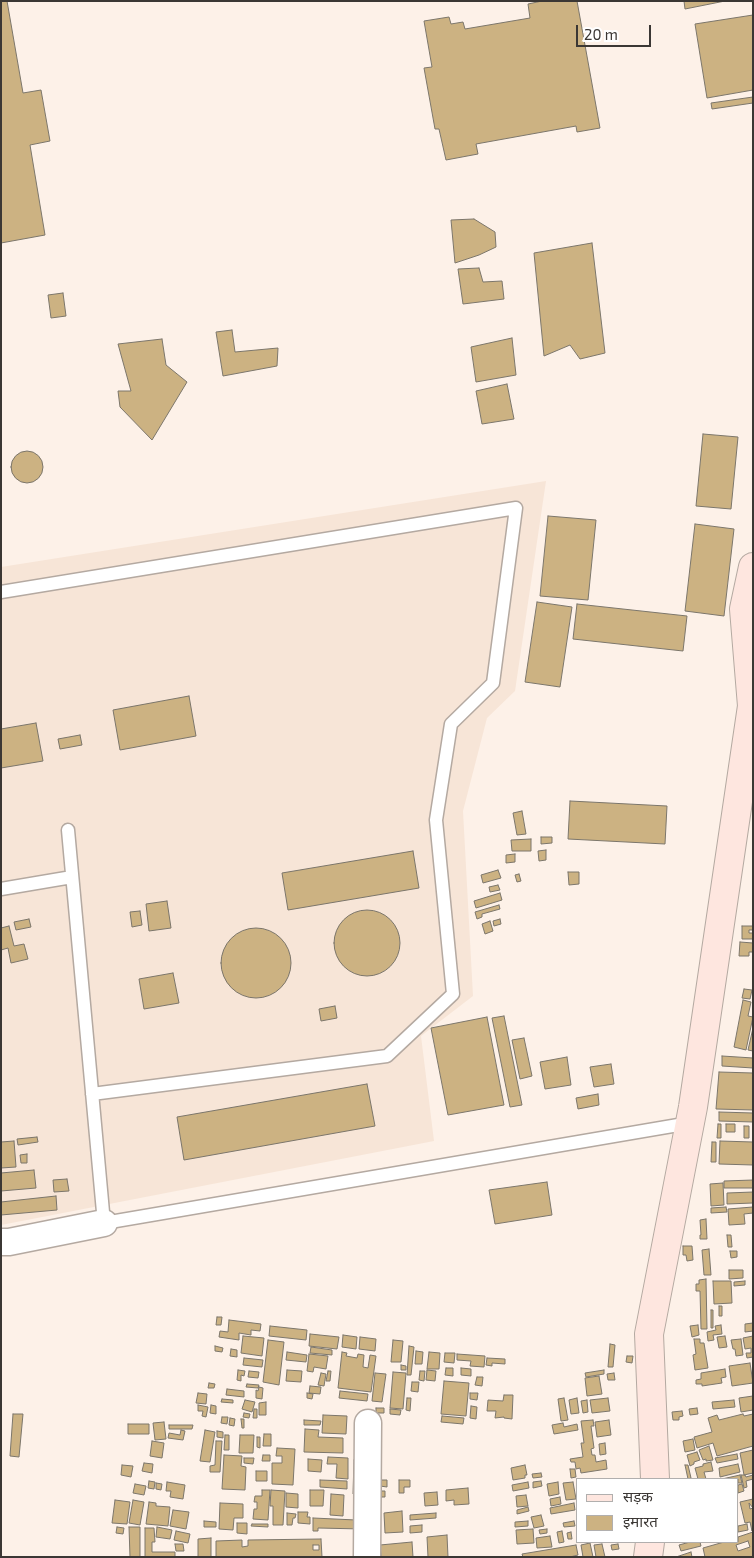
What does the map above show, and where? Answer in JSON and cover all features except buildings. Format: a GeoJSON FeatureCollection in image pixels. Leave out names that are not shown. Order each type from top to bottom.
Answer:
{"type":"FeatureCollection","features":[{"type":"Feature","properties":{"kind":"main road"},"geometry":{"type":"LineString","coordinates":[[655,1478],[649,1334],[690,1123],[752,706],[744,610],[753,567]]}},
{"type":"Feature","properties":{"kind":"main road"},"geometry":{"type":"LineString","coordinates":[[648,1557],[650,1543]]}},
{"type":"Feature","properties":{"kind":"main road"},"geometry":{"type":"LineString","coordinates":[[664,1543],[667,1557]]}},
{"type":"Feature","properties":{"kind":"street"},"geometry":{"type":"LineString","coordinates":[[1,1242],[104,1224]]}},
{"type":"Feature","properties":{"kind":"street"},"geometry":{"type":"LineString","coordinates":[[367,1557],[368,1423]]}},
{"type":"Feature","properties":{"kind":"lane"},"geometry":{"type":"LineString","coordinates":[[1,592],[516,508],[493,683],[451,724],[436,820],[453,994],[387,1056],[92,1094]]}},
{"type":"Feature","properties":{"kind":"lane"},"geometry":{"type":"LineString","coordinates":[[68,830],[104,1224],[690,1123]]}},
{"type":"Feature","properties":{"kind":"lane"},"geometry":{"type":"LineString","coordinates":[[1,889],[72,877]]}},
{"type":"Feature","properties":{"kind":"shaded area"},"geometry":{"type":"Polygon","coordinates":[[[546,481],[515,691],[487,718],[463,811],[473,996],[421,1036],[434,1141],[1,1225],[1,567],[546,481]]]}}]}
